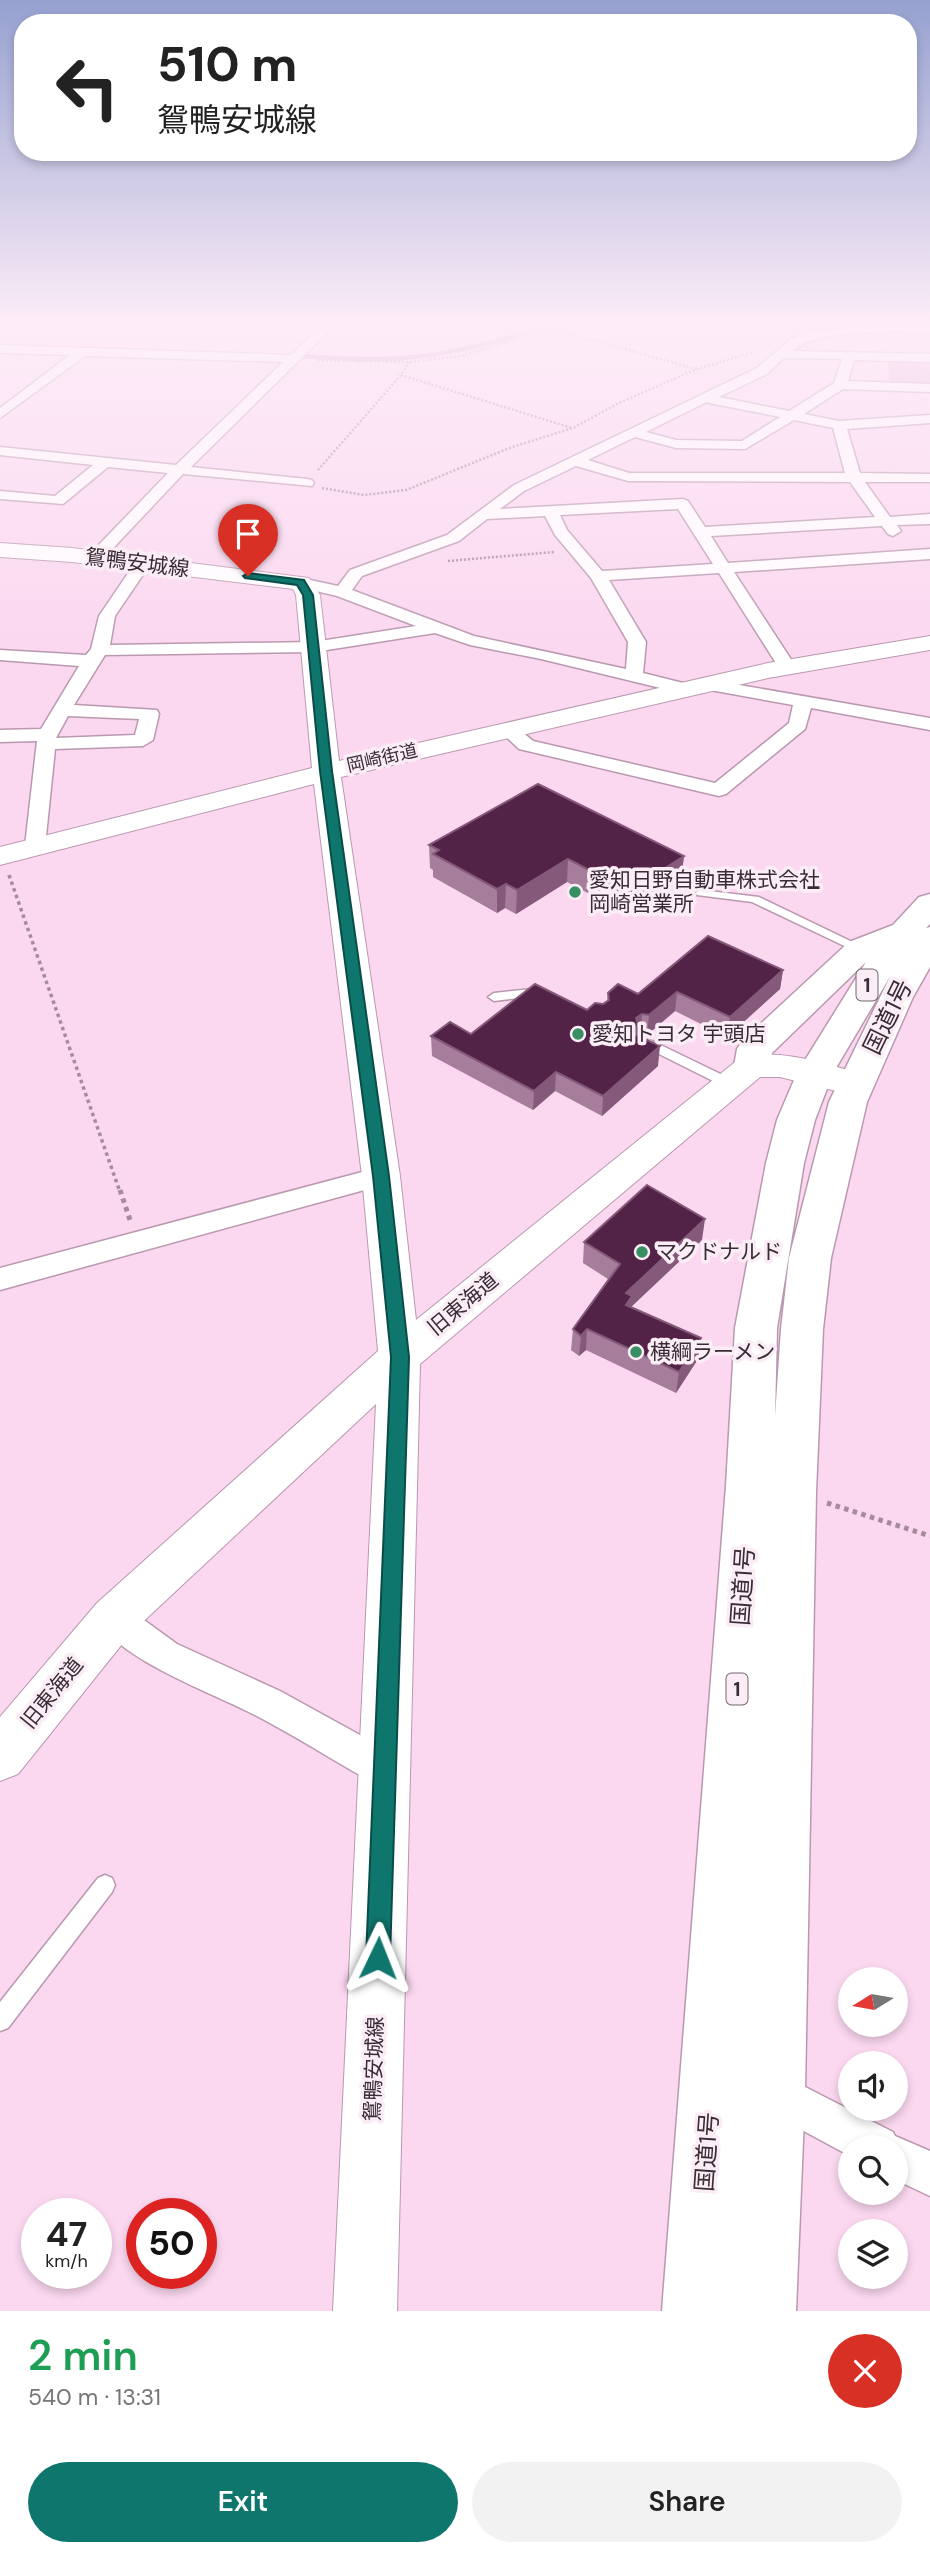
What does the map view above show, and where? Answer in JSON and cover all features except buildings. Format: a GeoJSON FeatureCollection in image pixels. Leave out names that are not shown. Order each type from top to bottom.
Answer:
{"type":"FeatureCollection","features":[{"type":"Feature","properties":{"kind":"highway","name":"国道1号"},"geometry":{"type":"LineString","coordinates":[[696,2311],[749,1486],[756,1328],[785,1163],[796,1121],[835,1079],[896,997],[930,904]]}},
{"type":"Feature","properties":{"kind":"highway"},"geometry":{"type":"LineString","coordinates":[[741,1075],[755,1049],[861,949],[917,935]]}},
{"type":"Feature","properties":{"kind":"highway","name":"国道1号"},"geometry":{"type":"LineString","coordinates":[[762,2311],[774,2092],[793,1492],[802,1329],[810,1258],[848,1102],[835,1079]]}},
{"type":"Feature","properties":{"kind":"main road","name":"鴛鴨安城線"},"geometry":{"type":"LineString","coordinates":[[3,552],[144,563],[301,583],[308,595],[326,771],[381,1176],[400,1357],[365,2311]]}},
{"type":"Feature","properties":{"kind":"main road","name":"岡崎街道"},"geometry":{"type":"LineString","coordinates":[[1,856],[326,771],[507,729],[787,667],[930,643]]}},
{"type":"Feature","properties":{"kind":"main road"},"geometry":{"type":"LineString","coordinates":[[741,1075],[780,1066],[835,1079]]}},
{"type":"Feature","properties":{"kind":"main road","name":"旧東海道"},"geometry":{"type":"LineString","coordinates":[[0,1756],[114,1618],[400,1357],[741,1075]]}},
{"type":"Feature","properties":{"kind":"street"},"geometry":{"type":"LineString","coordinates":[[94,558],[219,432]]}},
{"type":"Feature","properties":{"kind":"street"},"geometry":{"type":"LineString","coordinates":[[574,461],[628,477],[749,461],[777,432]]}},
{"type":"Feature","properties":{"kind":"street"},"geometry":{"type":"LineString","coordinates":[[841,432],[853,476],[885,521],[922,554]]}},
{"type":"Feature","properties":{"kind":"street"},"geometry":{"type":"LineString","coordinates":[[301,583],[314,577],[356,574],[453,538],[519,488],[634,433],[749,461],[853,476],[930,478]]}},
{"type":"Feature","properties":{"kind":"street"},"geometry":{"type":"LineString","coordinates":[[0,451],[307,483]]}},
{"type":"Feature","properties":{"kind":"street"},"geometry":{"type":"LineString","coordinates":[[8,466],[23,454]]}},
{"type":"Feature","properties":{"kind":"street"},"geometry":{"type":"LineString","coordinates":[[0,495],[58,501],[104,463]]}},
{"type":"Feature","properties":{"kind":"street"},"geometry":{"type":"LineString","coordinates":[[480,515],[683,504],[787,667]]}},
{"type":"Feature","properties":{"kind":"street"},"geometry":{"type":"LineString","coordinates":[[551,513],[561,532],[598,576],[637,642],[634,675]]}},
{"type":"Feature","properties":{"kind":"street"},"geometry":{"type":"LineString","coordinates":[[699,532],[930,519]]}},
{"type":"Feature","properties":{"kind":"street"},"geometry":{"type":"LineString","coordinates":[[598,576],[922,554]]}},
{"type":"Feature","properties":{"kind":"street"},"geometry":{"type":"LineString","coordinates":[[35,846],[46,740],[96,655],[107,615],[144,563]]}},
{"type":"Feature","properties":{"kind":"street"},"geometry":{"type":"LineString","coordinates":[[342,592],[356,574]]}},
{"type":"Feature","properties":{"kind":"street"},"geometry":{"type":"LineString","coordinates":[[301,583],[342,592],[470,640],[695,687],[930,724]]}},
{"type":"Feature","properties":{"kind":"street"},"geometry":{"type":"LineString","coordinates":[[0,655],[96,655],[314,647],[434,628]]}},
{"type":"Feature","properties":{"kind":"street"},"geometry":{"type":"LineString","coordinates":[[507,729],[526,745],[719,790],[798,725],[803,703]]}},
{"type":"Feature","properties":{"kind":"street"},"geometry":{"type":"LineString","coordinates":[[0,736],[46,740],[143,740],[149,714],[62,709]]}},
{"type":"Feature","properties":{"kind":"street"},"geometry":{"type":"LineString","coordinates":[[0,1279],[381,1176]]}},
{"type":"Feature","properties":{"kind":"street"},"geometry":{"type":"LineString","coordinates":[[114,1618],[165,1655],[267,1703],[385,1769]]}},
{"type":"Feature","properties":{"kind":"street"},"geometry":{"type":"LineString","coordinates":[[774,2092],[855,2135]]}},
{"type":"Feature","properties":{"kind":"street"},"geometry":{"type":"LineString","coordinates":[[908,2163],[930,2174]]}},
{"type":"Feature","properties":{"kind":"lane"},"geometry":{"type":"LineString","coordinates":[[701,893],[755,899],[861,949]]}},
{"type":"Feature","properties":{"kind":"lane"},"geometry":{"type":"LineString","coordinates":[[494,997],[548,991],[558,996]]}},
{"type":"Feature","properties":{"kind":"lane"},"geometry":{"type":"LineString","coordinates":[[642,1039],[741,1075]]}},
{"type":"Feature","properties":{"kind":"lane"},"geometry":{"type":"LineString","coordinates":[[0,2020],[105,1885]]}},
{"type":"Feature","properties":{"kind":"path"},"geometry":{"type":"LineString","coordinates":[[352,432],[307,483],[339,494],[390,494],[512,447],[561,432]]}},
{"type":"Feature","properties":{"kind":"path"},"geometry":{"type":"LineString","coordinates":[[446,561],[577,550]]}},
{"type":"Feature","properties":{"kind":"path"},"geometry":{"type":"LineString","coordinates":[[1,856],[137,1240]]}},
{"type":"Feature","properties":{"kind":"path"},"geometry":{"type":"LineString","coordinates":[[793,1492],[930,1536]]}},
{"type":"Feature","properties":{"kind":"place","name":"愛知日野自動車株式会社 岡崎営業所"},"geometry":{"type":"Point","coordinates":[575,892]}},
{"type":"Feature","properties":{"kind":"place","name":"愛知トヨタ 宇頭店"},"geometry":{"type":"Point","coordinates":[578,1034]}},
{"type":"Feature","properties":{"kind":"place","name":"マクドナルド"},"geometry":{"type":"Point","coordinates":[642,1252]}},
{"type":"Feature","properties":{"kind":"place","name":"横綱ラーメン"},"geometry":{"type":"Point","coordinates":[636,1352]}},
{"type":"Feature","properties":{"kind":"route"},"geometry":{"type":"LineString","coordinates":[[248,576],[301,583],[308,595],[326,771],[381,1176],[400,1357],[378,1958]]}}]}
